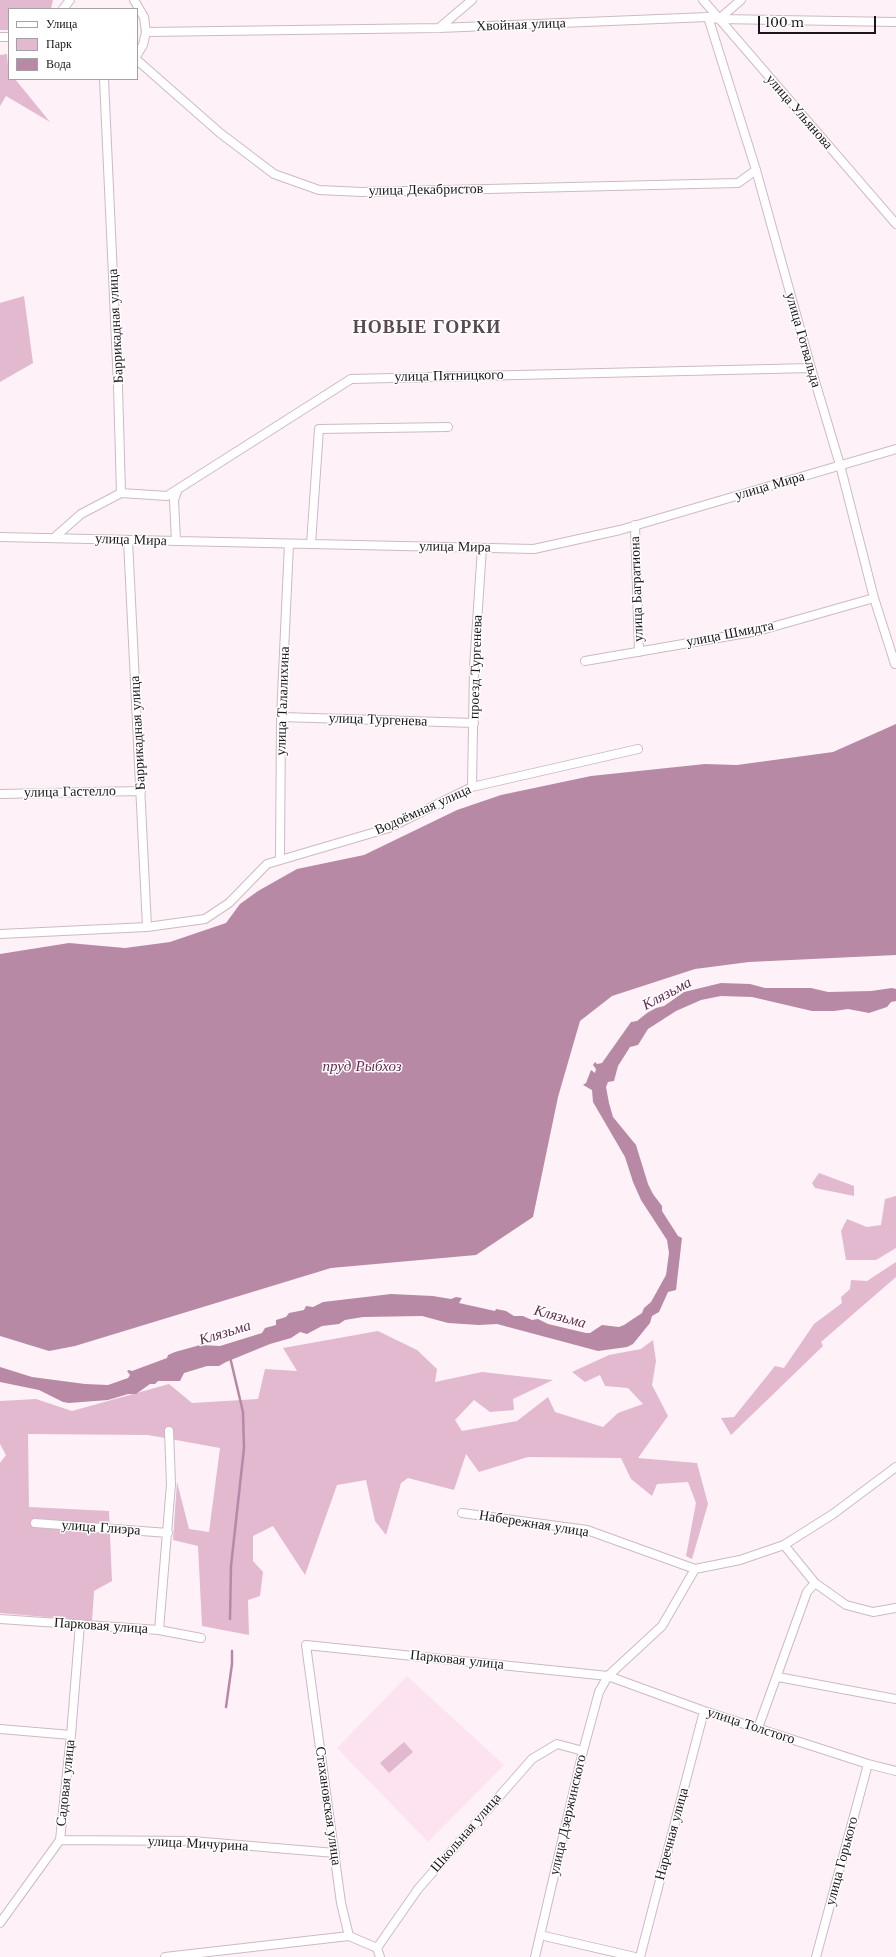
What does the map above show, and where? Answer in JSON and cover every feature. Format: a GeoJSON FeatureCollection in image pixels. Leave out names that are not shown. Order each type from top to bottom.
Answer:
{"type":"FeatureCollection","features":[{"type":"Feature","properties":{"kind":"street"},"geometry":{"type":"LineString","coordinates":[[64,8],[70,0]]}},
{"type":"Feature","properties":{"kind":"street"},"geometry":{"type":"LineString","coordinates":[[439,28],[472,0]]}},
{"type":"Feature","properties":{"kind":"street","name":"улица Ульянова"},"geometry":{"type":"LineString","coordinates":[[703,0],[895,221]]}},
{"type":"Feature","properties":{"kind":"street"},"geometry":{"type":"LineString","coordinates":[[719,19],[741,0]]}},
{"type":"Feature","properties":{"kind":"street"},"geometry":{"type":"LineString","coordinates":[[138,1],[144,17],[146,32],[143,45],[138,54]]}},
{"type":"Feature","properties":{"kind":"street","name":"Хвойная улица"},"geometry":{"type":"LineString","coordinates":[[146,32],[439,28],[708,17],[719,19],[896,22]]}},
{"type":"Feature","properties":{"kind":"street","name":"улица Готвальда"},"geometry":{"type":"LineString","coordinates":[[708,17],[756,170],[811,368],[840,465],[874,598],[895,664]]}},
{"type":"Feature","properties":{"kind":"street","name":"улица Декабристов"},"geometry":{"type":"LineString","coordinates":[[138,61],[220,133],[274,174],[319,190],[362,192],[738,182],[756,170]]}},
{"type":"Feature","properties":{"kind":"street","name":"Баррикадная улица"},"geometry":{"type":"LineString","coordinates":[[104,80],[118,386],[121,493]]}},
{"type":"Feature","properties":{"kind":"street","name":"улица Пятницкого"},"geometry":{"type":"LineString","coordinates":[[121,493],[167,496],[351,379],[811,368]]}},
{"type":"Feature","properties":{"kind":"street"},"geometry":{"type":"LineString","coordinates":[[311,544],[319,429],[448,427]]}},
{"type":"Feature","properties":{"kind":"street","name":"улица Мира"},"geometry":{"type":"LineString","coordinates":[[0,537],[55,537],[534,549],[635,525],[896,449]]}},
{"type":"Feature","properties":{"kind":"street"},"geometry":{"type":"LineString","coordinates":[[176,541],[174,500],[178,488]]}},
{"type":"Feature","properties":{"kind":"street"},"geometry":{"type":"LineString","coordinates":[[55,537],[81,514],[121,493]]}},
{"type":"Feature","properties":{"kind":"street","name":"улица Багратиона"},"geometry":{"type":"LineString","coordinates":[[635,525],[639,652]]}},
{"type":"Feature","properties":{"kind":"street","name":"Баррикадная улица"},"geometry":{"type":"LineString","coordinates":[[128,540],[147,927]]}},
{"type":"Feature","properties":{"kind":"street","name":"улица Талалихина"},"geometry":{"type":"LineString","coordinates":[[280,859],[281,717],[289,544]]}},
{"type":"Feature","properties":{"kind":"street","name":"проезд Тургенева"},"geometry":{"type":"LineString","coordinates":[[472,787],[474,667],[482,548]]}},
{"type":"Feature","properties":{"kind":"street","name":"улица Шмидта"},"geometry":{"type":"LineString","coordinates":[[585,661],[758,631],[874,598]]}},
{"type":"Feature","properties":{"kind":"street","name":"улица Тургенева"},"geometry":{"type":"LineString","coordinates":[[281,717],[474,723]]}},
{"type":"Feature","properties":{"kind":"street","name":"Водоёмная улица"},"geometry":{"type":"LineString","coordinates":[[0,934],[147,927],[205,919],[229,903],[267,864],[390,828],[472,787],[638,749]]}},
{"type":"Feature","properties":{"kind":"street","name":"улица Гастелло"},"geometry":{"type":"LineString","coordinates":[[0,794],[141,791]]}},
{"type":"Feature","properties":{"kind":"street"},"geometry":{"type":"LineString","coordinates":[[159,1630],[172,1484],[169,1431]]}},
{"type":"Feature","properties":{"kind":"street"},"geometry":{"type":"LineString","coordinates":[[608,1676],[662,1626],[695,1568],[740,1560],[784,1545],[833,1514],[896,1467]]}},
{"type":"Feature","properties":{"kind":"street","name":"Набережная улица"},"geometry":{"type":"LineString","coordinates":[[462,1513],[587,1530],[695,1568]]}},
{"type":"Feature","properties":{"kind":"street","name":"улица Глиэра"},"geometry":{"type":"LineString","coordinates":[[35,1523],[168,1533]]}},
{"type":"Feature","properties":{"kind":"street"},"geometry":{"type":"LineString","coordinates":[[784,1545],[815,1583],[846,1606],[873,1612],[896,1608]]}},
{"type":"Feature","properties":{"kind":"street"},"geometry":{"type":"LineString","coordinates":[[758,1728],[778,1677],[807,1592],[815,1583]]}},
{"type":"Feature","properties":{"kind":"street","name":"Парковая улица"},"geometry":{"type":"LineString","coordinates":[[0,1619],[159,1630],[200,1638]]}},
{"type":"Feature","properties":{"kind":"street","name":"Садовая улица"},"geometry":{"type":"LineString","coordinates":[[0,1923],[60,1840],[71,1735],[80,1624]]}},
{"type":"Feature","properties":{"kind":"street","name":"Парковая улица"},"geometry":{"type":"LineString","coordinates":[[306,1645],[608,1676]]}},
{"type":"Feature","properties":{"kind":"street","name":"Стахановская улица"},"geometry":{"type":"LineString","coordinates":[[306,1645],[341,1903],[349,1936]]}},
{"type":"Feature","properties":{"kind":"street","name":"улица Толстого"},"geometry":{"type":"LineString","coordinates":[[608,1676],[704,1711],[868,1764],[896,1771]]}},
{"type":"Feature","properties":{"kind":"street","name":"улица Дзержинского"},"geometry":{"type":"LineString","coordinates":[[535,1957],[598,1692],[608,1676]]}},
{"type":"Feature","properties":{"kind":"street"},"geometry":{"type":"LineString","coordinates":[[778,1677],[896,1699]]}},
{"type":"Feature","properties":{"kind":"street","name":"Наречная улица"},"geometry":{"type":"LineString","coordinates":[[640,1957],[704,1711]]}},
{"type":"Feature","properties":{"kind":"street"},"geometry":{"type":"LineString","coordinates":[[0,1729],[71,1735]]}},
{"type":"Feature","properties":{"kind":"street","name":"Школьная улица"},"geometry":{"type":"LineString","coordinates":[[377,1948],[418,1889],[532,1759],[557,1744],[583,1752]]}},
{"type":"Feature","properties":{"kind":"street","name":"улица Горького"},"geometry":{"type":"LineString","coordinates":[[816,1957],[868,1764]]}},
{"type":"Feature","properties":{"kind":"street","name":"улица Мичурина"},"geometry":{"type":"LineString","coordinates":[[60,1840],[192,1841],[335,1853]]}},
{"type":"Feature","properties":{"kind":"street"},"geometry":{"type":"LineString","coordinates":[[540,1935],[635,1957]]}},
{"type":"Feature","properties":{"kind":"street"},"geometry":{"type":"LineString","coordinates":[[165,1957],[203,1955],[349,1936],[377,1948],[380,1957]]}},
{"type":"Feature","properties":{"kind":"shaded area"},"geometry":{"type":"Polygon","coordinates":[[[407,1676],[504,1765],[428,1842],[337,1748],[407,1676]]]}},
{"type":"Feature","properties":{"kind":"green space"},"geometry":{"type":"Polygon","coordinates":[[[0,0],[53,0],[51,8],[8,8],[8,30],[0,30],[0,0]]]}},
{"type":"Feature","properties":{"kind":"green space"},"geometry":{"type":"Polygon","coordinates":[[[7,54],[8,80],[16,80],[50,122],[6,96],[0,106],[0,55],[7,54]]]}},
{"type":"Feature","properties":{"kind":"green space"},"geometry":{"type":"Polygon","coordinates":[[[24,296],[33,363],[0,382],[0,303],[24,296]]]}},
{"type":"Feature","properties":{"kind":"green space"},"geometry":{"type":"Polygon","coordinates":[[[819,1173],[854,1186],[854,1196],[815,1188],[812,1183],[819,1173]]]}},
{"type":"Feature","properties":{"kind":"green space"},"geometry":{"type":"Polygon","coordinates":[[[896,1196],[896,1248],[876,1260],[846,1260],[841,1231],[847,1219],[867,1227],[881,1225],[885,1199],[896,1196]]]}},
{"type":"Feature","properties":{"kind":"green space"},"geometry":{"type":"Polygon","coordinates":[[[896,1262],[896,1277],[821,1342],[823,1346],[731,1435],[721,1418],[734,1417],[775,1366],[784,1368],[814,1324],[842,1303],[841,1297],[850,1289],[851,1280],[867,1281],[896,1262]]]}},
{"type":"Feature","properties":{"kind":"green space"},"geometry":{"type":"Polygon","coordinates":[[[378,1331],[417,1350],[437,1369],[435,1382],[482,1372],[553,1380],[513,1399],[514,1410],[490,1412],[474,1400],[455,1420],[462,1431],[517,1421],[548,1397],[555,1412],[603,1427],[618,1413],[643,1404],[628,1388],[605,1386],[600,1375],[585,1382],[572,1372],[609,1355],[641,1349],[653,1340],[656,1361],[652,1385],[668,1416],[638,1458],[697,1463],[708,1504],[692,1559],[686,1556],[696,1503],[688,1482],[657,1484],[652,1496],[631,1479],[621,1458],[528,1457],[479,1472],[466,1454],[454,1490],[408,1478],[401,1483],[386,1535],[375,1521],[366,1480],[337,1485],[305,1575],[273,1526],[253,1536],[253,1561],[263,1572],[260,1596],[248,1600],[249,1635],[202,1626],[198,1546],[173,1540],[177,1482],[189,1529],[209,1532],[220,1448],[148,1435],[28,1434],[29,1507],[109,1511],[112,1581],[94,1591],[92,1621],[0,1613],[0,1463],[6,1455],[0,1444],[0,1401],[36,1399],[72,1411],[169,1384],[192,1403],[258,1399],[265,1369],[297,1371],[283,1348],[378,1331]]]}},
{"type":"Feature","properties":{"kind":"green space"},"geometry":{"type":"Polygon","coordinates":[[[404,1742],[413,1752],[389,1773],[380,1763],[404,1742]]]}},
{"type":"Feature","properties":{"kind":"water","name":"пруд Рыбхоз"},"geometry":{"type":"Polygon","coordinates":[[[896,724],[896,955],[749,962],[695,969],[612,996],[580,1021],[558,1097],[533,1217],[476,1255],[331,1268],[75,1346],[49,1351],[0,1336],[0,954],[69,943],[125,948],[170,942],[226,923],[240,904],[258,891],[297,869],[364,855],[457,810],[501,795],[591,776],[705,764],[737,765],[833,752],[896,724]]]}},
{"type":"Feature","properties":{"kind":"water"},"geometry":{"type":"Polygon","coordinates":[[[721,983],[750,984],[765,988],[811,988],[828,992],[871,991],[892,988],[896,989],[896,1001],[891,1002],[887,1007],[869,1013],[848,1009],[834,1011],[812,1011],[752,997],[721,996],[701,1000],[676,1011],[648,1029],[638,1045],[630,1047],[618,1066],[614,1081],[608,1082],[606,1087],[609,1103],[613,1117],[636,1145],[648,1184],[662,1206],[662,1211],[678,1236],[682,1238],[676,1290],[668,1292],[659,1312],[652,1316],[650,1323],[633,1344],[627,1347],[598,1351],[497,1324],[479,1325],[448,1323],[422,1316],[363,1317],[345,1320],[339,1324],[322,1326],[307,1334],[300,1332],[291,1338],[270,1344],[219,1366],[207,1366],[184,1373],[180,1381],[158,1381],[155,1384],[150,1384],[136,1394],[128,1394],[108,1400],[69,1403],[63,1402],[39,1390],[0,1382],[0,1367],[32,1377],[85,1384],[108,1385],[128,1378],[130,1375],[127,1371],[129,1370],[132,1371],[167,1358],[168,1355],[175,1352],[200,1345],[220,1346],[262,1333],[265,1328],[276,1325],[276,1320],[286,1317],[289,1313],[304,1310],[306,1306],[313,1307],[323,1302],[391,1294],[433,1296],[451,1299],[456,1297],[462,1298],[459,1303],[495,1311],[496,1309],[506,1311],[514,1316],[523,1316],[532,1320],[538,1319],[548,1324],[586,1333],[590,1333],[602,1325],[619,1327],[624,1325],[642,1313],[644,1308],[651,1302],[666,1275],[669,1253],[667,1240],[641,1200],[633,1182],[625,1157],[593,1102],[592,1090],[583,1085],[586,1083],[591,1070],[595,1073],[596,1069],[593,1065],[595,1062],[597,1064],[602,1063],[631,1022],[637,1021],[656,1008],[664,1006],[684,992],[721,983]]]}},
{"type":"Feature","properties":{"kind":"waterway"},"geometry":{"type":"LineString","coordinates":[[230,1357],[243,1412],[244,1448],[231,1566],[230,1619]]}},
{"type":"Feature","properties":{"kind":"waterway"},"geometry":{"type":"LineString","coordinates":[[226,1707],[232,1664],[232,1651]]}},
{"type":"Feature","properties":{"kind":"district","name":"НОВЫЕ ГОРКИ"},"geometry":{"type":"Point","coordinates":[427,328]}},
{"type":"Feature","properties":{"kind":"water label","name":"Клязьма"},"geometry":{"type":"Point","coordinates":[667,994]}},
{"type":"Feature","properties":{"kind":"water label","name":"Клязьма"},"geometry":{"type":"Point","coordinates":[560,1317]}},
{"type":"Feature","properties":{"kind":"water label","name":"Клязьма"},"geometry":{"type":"Point","coordinates":[225,1333]}}]}
